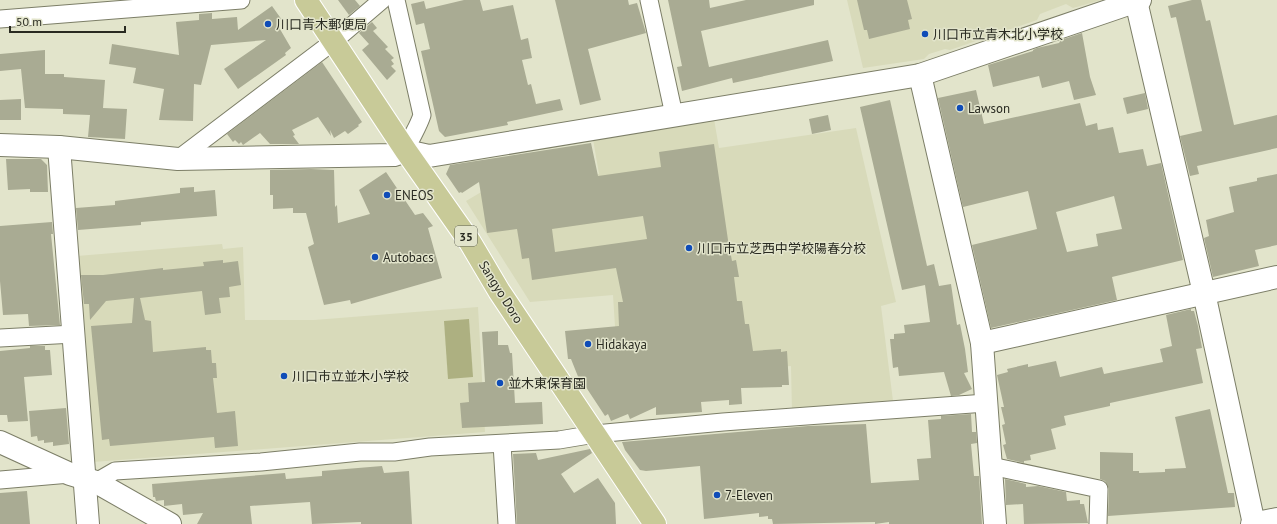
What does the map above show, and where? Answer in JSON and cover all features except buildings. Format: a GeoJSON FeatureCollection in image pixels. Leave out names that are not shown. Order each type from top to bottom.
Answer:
{"type":"FeatureCollection","features":[{"type":"Feature","properties":{"kind":"main road","name":"Sangyo Doro"},"geometry":{"type":"LineString","coordinates":[[306,0],[406,151],[470,242],[499,291],[655,524]]}},
{"type":"Feature","properties":{"kind":"street"},"geometry":{"type":"LineString","coordinates":[[0,19],[241,0]]}},
{"type":"Feature","properties":{"kind":"street"},"geometry":{"type":"LineString","coordinates":[[178,159],[318,51],[334,41],[382,0]]}},
{"type":"Feature","properties":{"kind":"street"},"geometry":{"type":"LineString","coordinates":[[396,0],[422,116],[419,125],[412,133],[406,151]]}},
{"type":"Feature","properties":{"kind":"street"},"geometry":{"type":"LineString","coordinates":[[649,0],[674,115]]}},
{"type":"Feature","properties":{"kind":"street"},"geometry":{"type":"LineString","coordinates":[[0,145],[59,147],[178,159],[394,155],[406,151],[429,156],[920,75],[1138,0],[1204,293],[1253,524],[1277,519]]}},
{"type":"Feature","properties":{"kind":"street"},"geometry":{"type":"LineString","coordinates":[[920,75],[982,342],[995,524]]}},
{"type":"Feature","properties":{"kind":"street"},"geometry":{"type":"LineString","coordinates":[[59,147],[88,524]]}},
{"type":"Feature","properties":{"kind":"street"},"geometry":{"type":"LineString","coordinates":[[982,342],[1277,277]]}},
{"type":"Feature","properties":{"kind":"street"},"geometry":{"type":"LineString","coordinates":[[0,338],[74,334]]}},
{"type":"Feature","properties":{"kind":"street"},"geometry":{"type":"LineString","coordinates":[[0,480],[84,478],[115,471],[261,462],[360,452],[394,452],[430,447],[559,440],[595,434],[986,403]]}},
{"type":"Feature","properties":{"kind":"street"},"geometry":{"type":"LineString","coordinates":[[0,442],[84,478],[170,524]]}},
{"type":"Feature","properties":{"kind":"street"},"geometry":{"type":"LineString","coordinates":[[502,444],[507,524]]}},
{"type":"Feature","properties":{"kind":"street"},"geometry":{"type":"LineString","coordinates":[[991,466],[1099,489],[1098,524]]}},
{"type":"Feature","properties":{"kind":"shaded area","name":"川口市立青木北小学校"},"geometry":{"type":"Polygon","coordinates":[[[847,0],[1101,0],[1073,8],[1066,4],[1040,14],[1037,20],[950,50],[945,49],[929,54],[924,59],[863,68],[847,0]]]}},
{"type":"Feature","properties":{"kind":"shaded area","name":"川口市立芝西中学校陽春分校"},"geometry":{"type":"Polygon","coordinates":[[[714,119],[719,148],[856,128],[896,302],[881,306],[893,401],[792,412],[791,366],[740,370],[617,358],[613,295],[530,302],[466,201],[483,191],[599,174],[593,139],[714,119]]]}},
{"type":"Feature","properties":{"kind":"shaded area","name":"川口市立並木小学校"},"geometry":{"type":"Polygon","coordinates":[[[222,244],[223,249],[243,247],[245,320],[314,320],[478,307],[485,432],[93,462],[77,256],[222,244]]]}},
{"type":"Feature","properties":{"kind":"shaded area"},"geometry":{"type":"Polygon","coordinates":[[[469,319],[473,377],[448,379],[444,321],[469,319]]]}},
{"type":"Feature","properties":{"kind":"place","name":"川口青木郵便局"},"geometry":{"type":"Point","coordinates":[268,24]}},
{"type":"Feature","properties":{"kind":"place","name":"川口市立青木北小学校"},"geometry":{"type":"Point","coordinates":[925,34]}},
{"type":"Feature","properties":{"kind":"place","name":"Lawson"},"geometry":{"type":"Point","coordinates":[960,108]}},
{"type":"Feature","properties":{"kind":"place","name":"ENEOS"},"geometry":{"type":"Point","coordinates":[387,195]}},
{"type":"Feature","properties":{"kind":"place","name":"川口市立芝西中学校陽春分校"},"geometry":{"type":"Point","coordinates":[689,248]}},
{"type":"Feature","properties":{"kind":"place","name":"Autobacs"},"geometry":{"type":"Point","coordinates":[375,257]}},
{"type":"Feature","properties":{"kind":"place","name":"Hidakaya"},"geometry":{"type":"Point","coordinates":[588,344]}},
{"type":"Feature","properties":{"kind":"place","name":"川口市立並木小学校"},"geometry":{"type":"Point","coordinates":[284,376]}},
{"type":"Feature","properties":{"kind":"place","name":"並木東保育園"},"geometry":{"type":"Point","coordinates":[500,383]}},
{"type":"Feature","properties":{"kind":"place","name":"7-Eleven"},"geometry":{"type":"Point","coordinates":[717,495]}}]}
